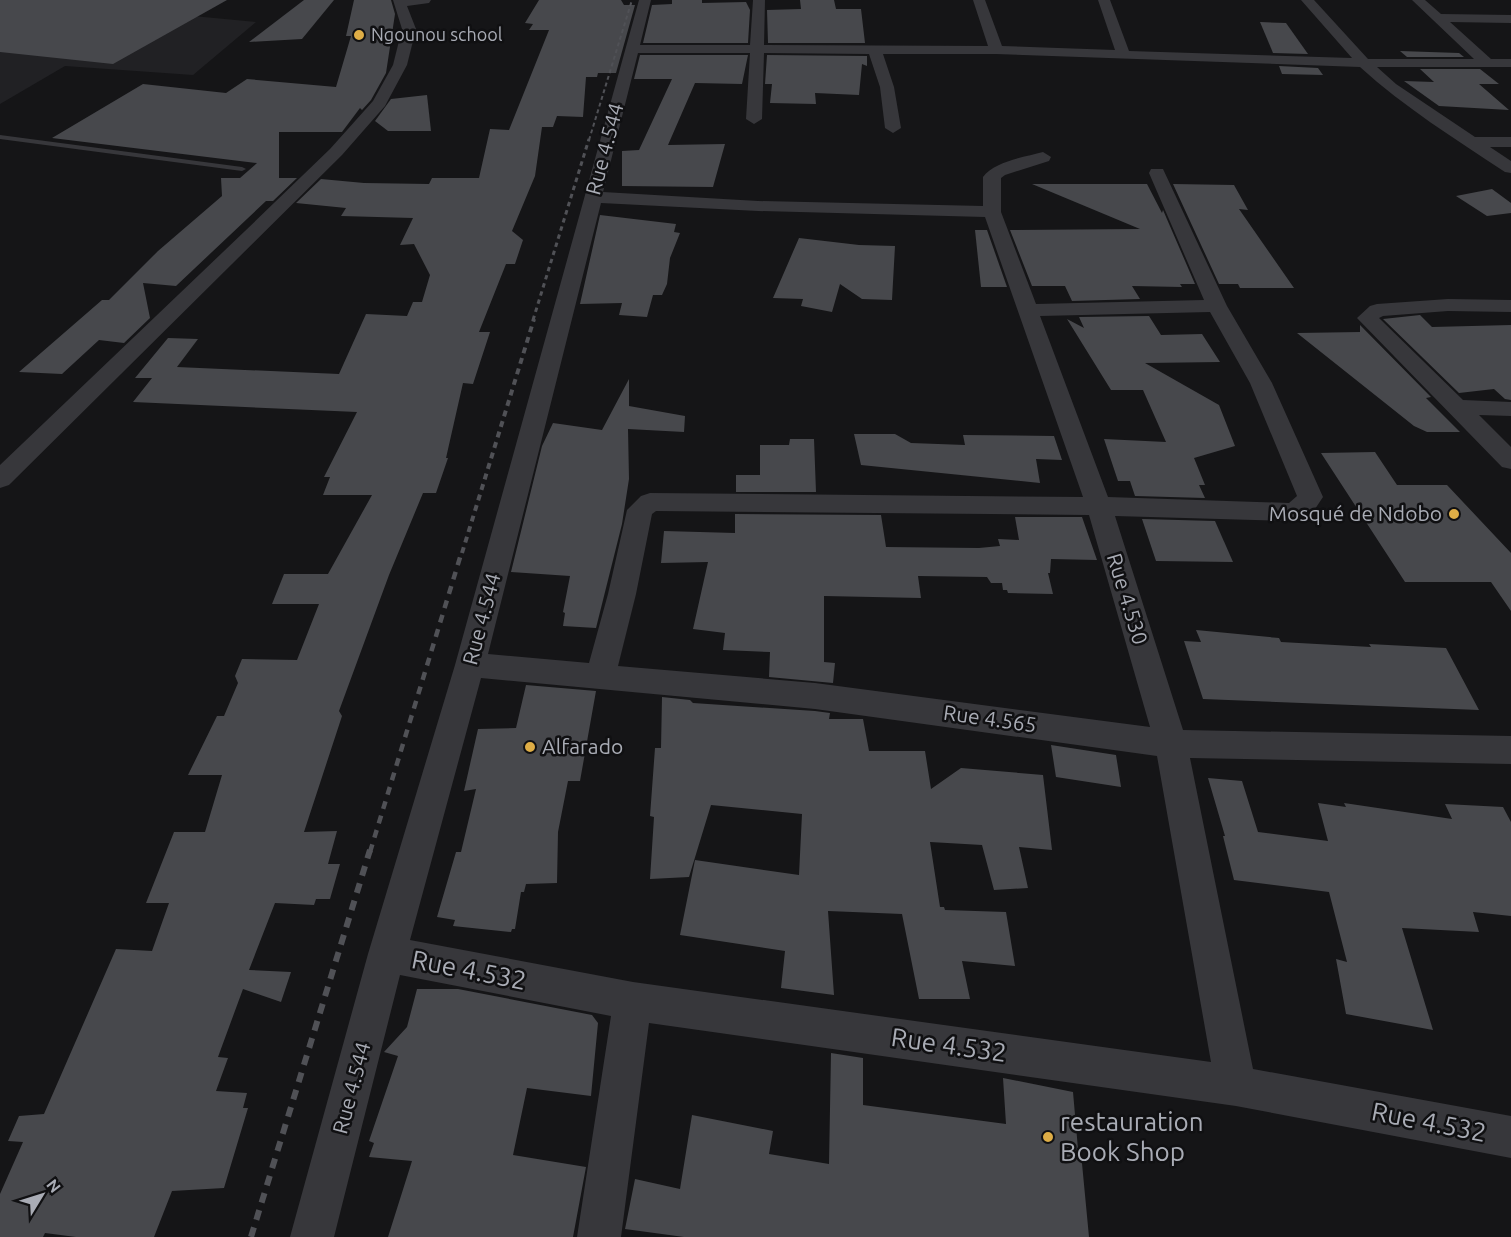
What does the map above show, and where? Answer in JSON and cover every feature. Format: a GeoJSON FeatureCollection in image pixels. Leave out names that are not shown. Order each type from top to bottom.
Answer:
{"type":"FeatureCollection","features":[{"type":"Feature","properties":{"kind":"street"},"geometry":{"type":"LineString","coordinates":[[0,478],[252,236],[336,152],[380,103],[400,65],[409,29],[400,2],[425,0]]}},
{"type":"Feature","properties":{"kind":"street","name":"Rue 4.544"},"geometry":{"type":"LineString","coordinates":[[312,1237],[387,954],[470,665],[645,0]]}},
{"type":"Feature","properties":{"kind":"street"},"geometry":{"type":"LineString","coordinates":[[754,119],[755,50],[759,0]]}},
{"type":"Feature","properties":{"kind":"street"},"geometry":{"type":"LineString","coordinates":[[979,0],[996,50]]}},
{"type":"Feature","properties":{"kind":"street"},"geometry":{"type":"LineString","coordinates":[[1104,0],[1123,53]]}},
{"type":"Feature","properties":{"kind":"street"},"geometry":{"type":"LineString","coordinates":[[1307,0],[1364,63],[1391,87],[1511,168]]}},
{"type":"Feature","properties":{"kind":"street"},"geometry":{"type":"LineString","coordinates":[[1418,0],[1486,62]]}},
{"type":"Feature","properties":{"kind":"street"},"geometry":{"type":"LineString","coordinates":[[1436,18],[1511,19]]}},
{"type":"Feature","properties":{"kind":"street"},"geometry":{"type":"LineString","coordinates":[[632,49],[996,50],[1364,63],[1511,63]]}},
{"type":"Feature","properties":{"kind":"street"},"geometry":{"type":"LineString","coordinates":[[875,51],[887,87],[893,128]]}},
{"type":"Feature","properties":{"kind":"street"},"geometry":{"type":"LineString","coordinates":[[1471,142],[1511,142]]}},
{"type":"Feature","properties":{"kind":"street","name":"Rue 4.530"},"geometry":{"type":"LineString","coordinates":[[1043,157],[1005,168],[992,177],[992,212],[1099,506],[1171,744],[1236,1086]]}},
{"type":"Feature","properties":{"kind":"street"},"geometry":{"type":"LineString","coordinates":[[600,677],[622,594],[640,510],[650,502],[1099,506],[1293,512],[1304,506],[1310,497],[1261,382],[1217,306],[1157,173]]}},
{"type":"Feature","properties":{"kind":"street"},"geometry":{"type":"LineString","coordinates":[[592,197],[758,206],[992,212]]}},
{"type":"Feature","properties":{"kind":"street"},"geometry":{"type":"LineString","coordinates":[[1511,306],[1448,304],[1377,310],[1367,318],[1511,460]]}},
{"type":"Feature","properties":{"kind":"street"},"geometry":{"type":"LineString","coordinates":[[1029,310],[1217,306]]}},
{"type":"Feature","properties":{"kind":"street"},"geometry":{"type":"LineString","coordinates":[[1458,407],[1511,410]]}},
{"type":"Feature","properties":{"kind":"street","name":"Rue 4.565"},"geometry":{"type":"LineString","coordinates":[[470,665],[815,696],[1171,744],[1511,750]]}},
{"type":"Feature","properties":{"kind":"street","name":"Rue 4.532"},"geometry":{"type":"LineString","coordinates":[[387,954],[633,1001],[1236,1086],[1511,1137]]}},
{"type":"Feature","properties":{"kind":"street"},"geometry":{"type":"LineString","coordinates":[[599,1237],[633,1001]]}},
{"type":"Feature","properties":{"kind":"lane"},"geometry":{"type":"LineString","coordinates":[[0,137],[242,169]]}},
{"type":"Feature","properties":{"kind":"shaded area"},"geometry":{"type":"Polygon","coordinates":[[[0,0],[256,22],[193,75],[65,66],[0,104],[0,0]]]}},
{"type":"Feature","properties":{"kind":"building"},"geometry":{"type":"Polygon","coordinates":[[[0,0],[227,0],[113,64],[0,52],[0,0]]]}},
{"type":"Feature","properties":{"kind":"building"},"geometry":{"type":"Polygon","coordinates":[[[304,0],[334,0],[302,39],[249,42],[304,0]]]}},
{"type":"Feature","properties":{"kind":"building"},"geometry":{"type":"Polygon","coordinates":[[[354,0],[391,0],[395,14],[386,73],[371,100],[362,110],[360,108],[342,132],[279,132],[279,178],[297,178],[273,201],[266,201],[176,286],[143,283],[150,318],[124,343],[99,340],[62,374],[19,372],[102,300],[109,300],[158,251],[222,196],[221,178],[240,178],[257,163],[52,138],[143,84],[226,93],[247,79],[336,87],[351,36],[346,36],[354,0]]]}},
{"type":"Feature","properties":{"kind":"building"},"geometry":{"type":"Polygon","coordinates":[[[539,0],[621,0],[624,5],[635,5],[616,73],[598,73],[597,77],[586,77],[583,117],[557,116],[553,127],[542,127],[535,176],[512,231],[523,240],[515,264],[506,264],[479,332],[490,332],[473,384],[463,383],[446,458],[448,458],[436,493],[423,493],[389,575],[339,711],[342,716],[304,832],[337,831],[328,864],[340,864],[330,899],[316,899],[314,905],[275,903],[249,970],[291,972],[281,1002],[243,989],[218,1057],[228,1058],[216,1091],[247,1093],[243,1108],[248,1108],[224,1188],[172,1191],[154,1237],[76,1237],[45,1233],[43,1237],[0,1237],[0,1194],[23,1142],[8,1141],[19,1116],[44,1114],[116,949],[152,951],[169,903],[146,903],[174,832],[205,832],[222,775],[188,775],[217,716],[224,716],[238,683],[235,676],[242,659],[297,660],[319,604],[272,604],[284,574],[328,574],[372,495],[323,495],[330,477],[324,477],[357,412],[133,402],[152,378],[135,378],[168,338],[198,339],[177,367],[339,374],[366,314],[407,316],[413,302],[422,302],[430,275],[414,244],[400,245],[413,218],[341,216],[346,208],[296,203],[321,179],[364,183],[429,184],[432,178],[479,178],[490,129],[509,130],[549,30],[529,30],[533,24],[525,23],[539,0]]]}},
{"type":"Feature","properties":{"kind":"building"},"geometry":{"type":"Polygon","coordinates":[[[672,0],[702,0],[702,3],[746,2],[750,10],[748,43],[643,43],[652,5],[672,4],[672,0]]]}},
{"type":"Feature","properties":{"kind":"building"},"geometry":{"type":"Polygon","coordinates":[[[800,0],[834,0],[836,9],[861,9],[865,43],[768,43],[767,10],[801,9],[800,0]]]}},
{"type":"Feature","properties":{"kind":"building"},"geometry":{"type":"Polygon","coordinates":[[[1260,22],[1286,23],[1308,54],[1273,53],[1260,22]]]}},
{"type":"Feature","properties":{"kind":"building"},"geometry":{"type":"Polygon","coordinates":[[[1400,51],[1459,53],[1464,57],[1407,57],[1400,51]]]}},
{"type":"Feature","properties":{"kind":"building"},"geometry":{"type":"Polygon","coordinates":[[[640,55],[748,55],[742,84],[695,83],[668,145],[725,144],[713,187],[622,186],[622,151],[639,150],[672,79],[634,79],[640,55]]]}},
{"type":"Feature","properties":{"kind":"building"},"geometry":{"type":"Polygon","coordinates":[[[767,55],[867,56],[867,66],[862,64],[859,95],[815,93],[816,104],[770,103],[772,84],[765,84],[767,55]]]}},
{"type":"Feature","properties":{"kind":"building"},"geometry":{"type":"Polygon","coordinates":[[[1279,66],[1318,68],[1323,75],[1282,74],[1279,66]]]}},
{"type":"Feature","properties":{"kind":"building"},"geometry":{"type":"Polygon","coordinates":[[[1420,69],[1480,69],[1499,84],[1479,84],[1509,110],[1439,106],[1404,81],[1434,82],[1420,69]]]}},
{"type":"Feature","properties":{"kind":"building"},"geometry":{"type":"Polygon","coordinates":[[[427,95],[431,131],[388,131],[375,121],[391,99],[427,95]]]}},
{"type":"Feature","properties":{"kind":"building"},"geometry":{"type":"Polygon","coordinates":[[[1032,184],[1147,184],[1162,213],[1163,210],[1195,284],[1180,284],[1182,287],[1132,286],[1140,299],[1072,301],[1065,286],[1032,286],[1010,230],[1140,229],[1032,184]]]}},
{"type":"Feature","properties":{"kind":"building"},"geometry":{"type":"Polygon","coordinates":[[[1173,184],[1234,185],[1248,210],[1239,209],[1294,288],[1240,288],[1238,284],[1219,284],[1173,184]]]}},
{"type":"Feature","properties":{"kind":"building"},"geometry":{"type":"Polygon","coordinates":[[[1492,189],[1511,203],[1511,213],[1487,216],[1456,196],[1492,189]]]}},
{"type":"Feature","properties":{"kind":"building"},"geometry":{"type":"Polygon","coordinates":[[[600,215],[676,224],[674,232],[680,233],[670,258],[667,284],[662,295],[653,295],[647,317],[619,315],[622,303],[580,304],[600,215]]]}},
{"type":"Feature","properties":{"kind":"building"},"geometry":{"type":"Polygon","coordinates":[[[975,230],[987,230],[1007,287],[981,287],[975,230]]]}},
{"type":"Feature","properties":{"kind":"building"},"geometry":{"type":"Polygon","coordinates":[[[799,238],[859,245],[895,246],[892,300],[862,299],[840,284],[832,312],[801,306],[803,299],[773,298],[799,238]]]}},
{"type":"Feature","properties":{"kind":"building"},"geometry":{"type":"Polygon","coordinates":[[[1420,315],[1432,327],[1511,325],[1511,400],[1505,399],[1494,389],[1459,393],[1383,319],[1420,315]]]}},
{"type":"Feature","properties":{"kind":"building"},"geometry":{"type":"Polygon","coordinates":[[[1149,316],[1161,335],[1202,334],[1220,362],[1145,363],[1219,405],[1235,446],[1194,458],[1205,485],[1199,485],[1205,498],[1135,496],[1130,481],[1118,481],[1104,439],[1166,442],[1143,390],[1111,390],[1067,319],[1084,328],[1079,317],[1149,316]]]}},
{"type":"Feature","properties":{"kind":"building"},"geometry":{"type":"Polygon","coordinates":[[[1360,325],[1431,397],[1426,398],[1460,432],[1427,432],[1414,426],[1297,333],[1360,332],[1360,325]]]}},
{"type":"Feature","properties":{"kind":"building"},"geometry":{"type":"Polygon","coordinates":[[[629,379],[629,406],[685,416],[684,432],[628,429],[629,479],[622,524],[596,628],[563,626],[565,613],[563,612],[570,576],[511,572],[542,446],[553,423],[602,430],[629,379]]]}},
{"type":"Feature","properties":{"kind":"building"},"geometry":{"type":"Polygon","coordinates":[[[854,434],[895,434],[911,443],[965,445],[963,435],[1054,436],[1062,460],[1036,459],[1040,483],[861,465],[854,434]]]}},
{"type":"Feature","properties":{"kind":"building"},"geometry":{"type":"Polygon","coordinates":[[[790,439],[814,439],[816,492],[736,492],[736,475],[760,475],[760,445],[789,445],[790,439]]]}},
{"type":"Feature","properties":{"kind":"building"},"geometry":{"type":"Polygon","coordinates":[[[1375,452],[1397,485],[1447,485],[1511,553],[1511,611],[1491,582],[1405,582],[1321,453],[1375,452]]]}},
{"type":"Feature","properties":{"kind":"building"},"geometry":{"type":"Polygon","coordinates":[[[735,514],[881,515],[886,547],[979,548],[1000,546],[998,539],[1019,540],[1015,517],[1082,517],[1097,560],[1051,559],[1050,573],[1048,573],[1053,594],[1008,593],[1007,590],[1003,590],[1002,583],[991,583],[987,577],[918,576],[921,598],[824,596],[824,662],[835,663],[833,683],[769,677],[770,652],[723,650],[725,633],[693,629],[708,562],[661,563],[664,531],[735,533],[735,514]]]}},
{"type":"Feature","properties":{"kind":"building"},"geometry":{"type":"Polygon","coordinates":[[[1142,519],[1215,521],[1233,562],[1156,561],[1142,519]]]}},
{"type":"Feature","properties":{"kind":"building"},"geometry":{"type":"Polygon","coordinates":[[[1196,630],[1279,638],[1281,642],[1446,648],[1479,710],[1203,699],[1184,641],[1201,642],[1196,630]]]}},
{"type":"Feature","properties":{"kind":"building"},"geometry":{"type":"Polygon","coordinates":[[[526,685],[596,691],[580,781],[568,781],[558,832],[557,883],[526,884],[524,892],[521,892],[515,929],[511,932],[453,926],[455,920],[437,917],[456,852],[461,852],[476,789],[464,791],[478,729],[516,728],[526,685]]]}},
{"type":"Feature","properties":{"kind":"building"},"geometry":{"type":"Polygon","coordinates":[[[662,697],[690,700],[693,703],[815,711],[830,713],[829,719],[863,719],[869,751],[925,751],[931,789],[961,768],[1043,775],[1052,850],[1019,847],[1028,888],[994,890],[982,845],[930,842],[940,907],[944,907],[945,910],[1006,912],[1015,966],[962,961],[970,999],[919,999],[902,914],[828,911],[834,995],[781,988],[785,951],[680,935],[695,860],[799,875],[802,814],[711,805],[689,877],[650,879],[654,817],[650,816],[655,748],[661,748],[662,697]]]}},
{"type":"Feature","properties":{"kind":"building"},"geometry":{"type":"Polygon","coordinates":[[[1051,745],[1116,755],[1121,787],[1056,777],[1051,745]]]}},
{"type":"Feature","properties":{"kind":"building"},"geometry":{"type":"Polygon","coordinates":[[[1208,778],[1242,781],[1258,832],[1328,841],[1318,803],[1346,807],[1344,803],[1452,819],[1445,804],[1503,807],[1511,822],[1511,916],[1473,912],[1479,932],[1402,928],[1433,1030],[1346,1014],[1336,959],[1347,962],[1329,892],[1234,880],[1223,836],[1225,836],[1208,778]]]}},
{"type":"Feature","properties":{"kind":"building"},"geometry":{"type":"Polygon","coordinates":[[[417,989],[458,989],[592,1015],[598,1023],[591,1096],[527,1088],[513,1155],[586,1167],[573,1237],[388,1237],[412,1161],[369,1157],[374,1143],[369,1141],[398,1056],[384,1052],[407,1027],[417,989]]]}},
{"type":"Feature","properties":{"kind":"building"},"geometry":{"type":"Polygon","coordinates":[[[831,1053],[863,1058],[863,1105],[1006,1124],[1003,1078],[1073,1092],[1089,1237],[684,1237],[625,1229],[635,1179],[680,1189],[692,1115],[773,1131],[769,1154],[829,1164],[831,1053]]]}},
{"type":"Feature","properties":{"kind":"railway"},"geometry":{"type":"LineString","coordinates":[[589,140],[632,0]]}},
{"type":"Feature","properties":{"kind":"railway"},"geometry":{"type":"LineString","coordinates":[[533,320],[589,139]]}},
{"type":"Feature","properties":{"kind":"railway"},"geometry":{"type":"LineString","coordinates":[[462,553],[534,319]]}},
{"type":"Feature","properties":{"kind":"railway"},"geometry":{"type":"LineString","coordinates":[[370,852],[462,551]]}},
{"type":"Feature","properties":{"kind":"railway"},"geometry":{"type":"LineString","coordinates":[[251,1237],[370,850]]}},
{"type":"Feature","properties":{"kind":"place","name":"Ngounou school"},"geometry":{"type":"Point","coordinates":[359,35]}},
{"type":"Feature","properties":{"kind":"place","name":"Mosqué de Ndobo"},"geometry":{"type":"Point","coordinates":[1454,514]}},
{"type":"Feature","properties":{"kind":"place","name":"Alfarado"},"geometry":{"type":"Point","coordinates":[530,747]}},
{"type":"Feature","properties":{"kind":"place","name":"restauration Book Shop"},"geometry":{"type":"Point","coordinates":[1048,1137]}}]}
